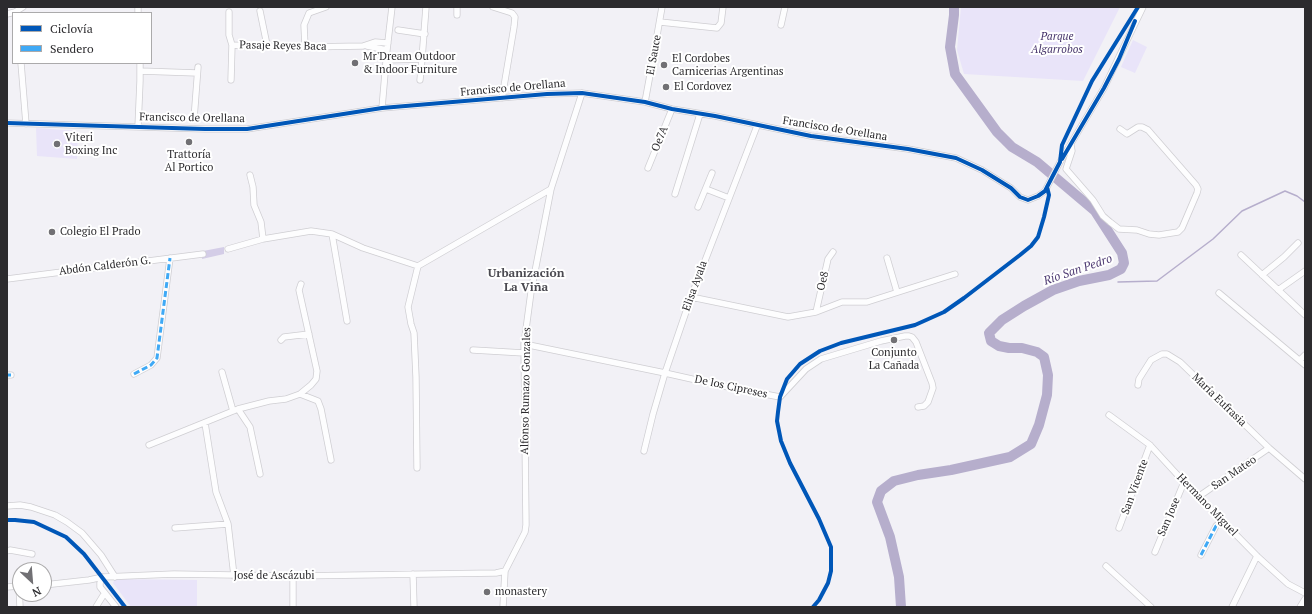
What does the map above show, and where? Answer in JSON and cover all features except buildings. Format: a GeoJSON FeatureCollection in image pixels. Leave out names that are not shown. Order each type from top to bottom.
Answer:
{"type":"FeatureCollection","features":[{"type":"Feature","properties":{"kind":"street"},"geometry":{"type":"LineString","coordinates":[[305,47],[304,25],[308,13],[326,7]]}},
{"type":"Feature","properties":{"kind":"street"},"geometry":{"type":"LineString","coordinates":[[382,108],[392,7]]}},
{"type":"Feature","properties":{"kind":"street"},"geometry":{"type":"LineString","coordinates":[[420,80],[425,34],[426,7]]}},
{"type":"Feature","properties":{"kind":"street"},"geometry":{"type":"LineString","coordinates":[[457,7],[457,15]]}},
{"type":"Feature","properties":{"kind":"street"},"geometry":{"type":"LineString","coordinates":[[493,7],[512,12],[515,17],[502,98]]}},
{"type":"Feature","properties":{"kind":"street","name":"El Sauce"},"geometry":{"type":"LineString","coordinates":[[645,102],[662,7]]}},
{"type":"Feature","properties":{"kind":"street"},"geometry":{"type":"LineString","coordinates":[[660,22],[717,28],[721,23],[723,7]]}},
{"type":"Feature","properties":{"kind":"street"},"geometry":{"type":"LineString","coordinates":[[781,25],[785,7]]}},
{"type":"Feature","properties":{"kind":"street"},"geometry":{"type":"LineString","coordinates":[[1120,129],[1127,134],[1135,128],[1145,128],[1171,155],[1196,185],[1198,189],[1182,228],[1178,232],[1159,235],[1149,234],[1137,230],[1119,229],[1103,216],[1093,200],[1066,169],[1072,151],[1071,145],[1107,82],[1143,7]]}},
{"type":"Feature","properties":{"kind":"street"},"geometry":{"type":"LineString","coordinates":[[260,11],[267,45]]}},
{"type":"Feature","properties":{"kind":"street","name":"Pasaje Reyes Baca"},"geometry":{"type":"LineString","coordinates":[[229,12],[229,35],[232,45],[305,47],[367,46],[387,50]]}},
{"type":"Feature","properties":{"kind":"street"},"geometry":{"type":"LineString","coordinates":[[398,30],[425,34]]}},
{"type":"Feature","properties":{"kind":"street","name":"Pasaje Reyes Baca"},"geometry":{"type":"LineString","coordinates":[[367,46],[375,42],[388,43]]}},
{"type":"Feature","properties":{"kind":"street"},"geometry":{"type":"LineString","coordinates":[[231,80],[232,45]]}},
{"type":"Feature","properties":{"kind":"street"},"geometry":{"type":"LineString","coordinates":[[386,60],[422,59]]}},
{"type":"Feature","properties":{"kind":"street"},"geometry":{"type":"LineString","coordinates":[[22,64],[26,124]]}},
{"type":"Feature","properties":{"kind":"street"},"geometry":{"type":"LineString","coordinates":[[138,127],[140,64]]}},
{"type":"Feature","properties":{"kind":"street"},"geometry":{"type":"LineString","coordinates":[[140,71],[197,70],[194,119]]}},
{"type":"Feature","properties":{"kind":"street","name":"Francisco de Orellana"},"geometry":{"type":"LineString","coordinates":[[7,123],[205,129],[247,128],[382,108],[547,94],[582,93],[645,102],[672,109],[811,136],[908,149],[956,158],[982,170],[1011,188],[1023,199],[1032,199],[1045,191],[1071,145]]}},
{"type":"Feature","properties":{"kind":"street","name":"Alfonso Rumazo Gonzales"},"geometry":{"type":"LineString","coordinates":[[505,571],[525,532],[526,524],[524,344],[531,292],[540,241],[552,189],[582,93]]}},
{"type":"Feature","properties":{"kind":"street","name":"Oe7A"},"geometry":{"type":"LineString","coordinates":[[648,168],[672,109]]}},
{"type":"Feature","properties":{"kind":"street"},"geometry":{"type":"LineString","coordinates":[[675,194],[700,114]]}},
{"type":"Feature","properties":{"kind":"street","name":"Elisa Ayala"},"geometry":{"type":"LineString","coordinates":[[644,451],[665,373],[691,297],[757,126]]}},
{"type":"Feature","properties":{"kind":"street"},"geometry":{"type":"LineString","coordinates":[[698,207],[712,173]]}},
{"type":"Feature","properties":{"kind":"street"},"geometry":{"type":"LineString","coordinates":[[250,175],[253,187],[254,205],[261,222],[264,240]]}},
{"type":"Feature","properties":{"kind":"street"},"geometry":{"type":"LineString","coordinates":[[417,468],[414,333],[408,307],[418,266],[552,189]]}},
{"type":"Feature","properties":{"kind":"street"},"geometry":{"type":"LineString","coordinates":[[706,189],[729,198]]}},
{"type":"Feature","properties":{"kind":"street"},"geometry":{"type":"LineString","coordinates":[[228,250],[264,240],[311,230],[332,234],[363,248],[418,266]]}},
{"type":"Feature","properties":{"kind":"street"},"geometry":{"type":"LineString","coordinates":[[332,234],[347,321]]}},
{"type":"Feature","properties":{"kind":"street"},"geometry":{"type":"LineString","coordinates":[[1262,275],[1298,243]]}},
{"type":"Feature","properties":{"kind":"street","name":"Oe8"},"geometry":{"type":"LineString","coordinates":[[816,312],[828,259],[833,252]]}},
{"type":"Feature","properties":{"kind":"street","name":"Abdón Calderón G."},"geometry":{"type":"LineString","coordinates":[[7,279],[203,254]]}},
{"type":"Feature","properties":{"kind":"street"},"geometry":{"type":"LineString","coordinates":[[1241,255],[1305,315]]}},
{"type":"Feature","properties":{"kind":"street"},"geometry":{"type":"LineString","coordinates":[[134,374],[151,365],[157,358],[170,258]]}},
{"type":"Feature","properties":{"kind":"street"},"geometry":{"type":"LineString","coordinates":[[887,258],[897,292]]}},
{"type":"Feature","properties":{"kind":"street"},"geometry":{"type":"LineString","coordinates":[[1278,290],[1305,271]]}},
{"type":"Feature","properties":{"kind":"street"},"geometry":{"type":"LineString","coordinates":[[691,297],[788,317],[816,312],[842,302],[867,302],[955,274]]}},
{"type":"Feature","properties":{"kind":"street"},"geometry":{"type":"LineString","coordinates":[[149,445],[236,410],[300,394],[311,385],[316,379],[317,371],[299,290],[301,284]]}},
{"type":"Feature","properties":{"kind":"street"},"geometry":{"type":"LineString","coordinates":[[1219,293],[1305,365]]}},
{"type":"Feature","properties":{"kind":"street"},"geometry":{"type":"LineString","coordinates":[[281,340],[284,337],[309,334]]}},
{"type":"Feature","properties":{"kind":"street","name":"De los Cipreses"},"geometry":{"type":"LineString","coordinates":[[524,344],[780,397],[806,369],[821,359],[881,341],[909,336],[916,342],[933,388],[928,402],[924,406],[918,407]]}},
{"type":"Feature","properties":{"kind":"street"},"geometry":{"type":"LineString","coordinates":[[473,350],[524,353]]}},
{"type":"Feature","properties":{"kind":"street","name":"María Eufrasia"},"geometry":{"type":"LineString","coordinates":[[1138,385],[1139,379],[1151,360],[1162,354],[1167,354],[1180,362],[1269,448],[1305,479]]}},
{"type":"Feature","properties":{"kind":"street"},"geometry":{"type":"LineString","coordinates":[[1300,360],[1305,354]]}},
{"type":"Feature","properties":{"kind":"street"},"geometry":{"type":"LineString","coordinates":[[222,372],[236,410],[250,427],[260,474]]}},
{"type":"Feature","properties":{"kind":"street"},"geometry":{"type":"LineString","coordinates":[[300,394],[318,401],[322,409],[331,460]]}},
{"type":"Feature","properties":{"kind":"street","name":"Hermano Miguel"},"geometry":{"type":"LineString","coordinates":[[1109,415],[1150,445],[1198,497],[1257,556],[1288,584],[1305,593]]}},
{"type":"Feature","properties":{"kind":"street"},"geometry":{"type":"LineString","coordinates":[[205,423],[216,492],[228,524],[234,576]]}},
{"type":"Feature","properties":{"kind":"street","name":"San Vicente"},"geometry":{"type":"LineString","coordinates":[[1119,528],[1150,445]]}},
{"type":"Feature","properties":{"kind":"street","name":"San Mateo"},"geometry":{"type":"LineString","coordinates":[[1198,497],[1269,448]]}},
{"type":"Feature","properties":{"kind":"street","name":"San Jose"},"geometry":{"type":"LineString","coordinates":[[1155,552],[1184,482]]}},
{"type":"Feature","properties":{"kind":"street"},"geometry":{"type":"LineString","coordinates":[[7,506],[20,505],[31,507],[55,515],[67,522],[82,533],[101,555],[115,576]]}},
{"type":"Feature","properties":{"kind":"street"},"geometry":{"type":"LineString","coordinates":[[1201,555],[1216,526],[1222,521]]}},
{"type":"Feature","properties":{"kind":"street"},"geometry":{"type":"LineString","coordinates":[[175,528],[228,524]]}},
{"type":"Feature","properties":{"kind":"street"},"geometry":{"type":"LineString","coordinates":[[7,551],[10,550],[32,554]]}},
{"type":"Feature","properties":{"kind":"street"},"geometry":{"type":"LineString","coordinates":[[1232,607],[1257,556]]}},
{"type":"Feature","properties":{"kind":"street"},"geometry":{"type":"LineString","coordinates":[[1106,566],[1151,607]]}},
{"type":"Feature","properties":{"kind":"street"},"geometry":{"type":"LineString","coordinates":[[503,607],[505,571]]}},
{"type":"Feature","properties":{"kind":"street","name":"José de Ascázubi"},"geometry":{"type":"LineString","coordinates":[[52,584],[115,576],[174,574],[292,576],[496,573],[505,571]]}},
{"type":"Feature","properties":{"kind":"street"},"geometry":{"type":"LineString","coordinates":[[413,574],[414,607]]}},
{"type":"Feature","properties":{"kind":"street"},"geometry":{"type":"LineString","coordinates":[[292,576],[293,607]]}},
{"type":"Feature","properties":{"kind":"street"},"geometry":{"type":"LineString","coordinates":[[103,578],[100,583],[100,587],[104,594],[116,607]]}},
{"type":"Feature","properties":{"kind":"street"},"geometry":{"type":"LineString","coordinates":[[96,607],[104,594]]}},
{"type":"Feature","properties":{"kind":"street"},"geometry":{"type":"LineString","coordinates":[[1300,607],[1305,600]]}},
{"type":"Feature","properties":{"kind":"green space","name":"Parque Algarrobos"},"geometry":{"type":"Polygon","coordinates":[[[961,7],[1120,7],[1083,81],[964,74],[957,50],[961,7]]]}},
{"type":"Feature","properties":{"kind":"green space"},"geometry":{"type":"Polygon","coordinates":[[[1133,40],[1147,47],[1135,73],[1121,67],[1133,40]]]}},
{"type":"Feature","properties":{"kind":"green space","name":"Viteri Boxing Inc"},"geometry":{"type":"Polygon","coordinates":[[[36,128],[78,131],[77,159],[37,156],[36,128]]]}},
{"type":"Feature","properties":{"kind":"green space"},"geometry":{"type":"Polygon","coordinates":[[[115,579],[197,580],[197,607],[131,607],[113,583],[115,579]]]}},
{"type":"Feature","properties":{"kind":"shaded area"},"geometry":{"type":"Polygon","coordinates":[[[224,247],[224,254],[202,259],[203,251],[224,247]]]}},
{"type":"Feature","properties":{"kind":"waterway","name":"Río San Pedro"},"geometry":{"type":"LineString","coordinates":[[901,607],[899,577],[890,537],[877,502],[881,491],[894,481],[1010,457],[1031,444],[1039,425],[1047,395],[1048,375],[1044,357],[1037,352],[1022,348],[999,346],[991,341],[989,333],[1002,320],[1053,290],[1079,281],[1109,275],[1121,269],[1124,263],[1122,253],[1095,211],[1037,162],[1012,147],[997,132],[955,74],[950,47],[954,7]]}},
{"type":"Feature","properties":{"kind":"waterway"},"geometry":{"type":"LineString","coordinates":[[1118,282],[1157,281],[1213,239],[1242,211],[1285,191],[1297,196],[1305,202]]}},
{"type":"Feature","properties":{"kind":"marked path"},"geometry":{"type":"LineString","coordinates":[[134,374],[151,365],[157,358],[170,258]]}},
{"type":"Feature","properties":{"kind":"marked path"},"geometry":{"type":"LineString","coordinates":[[1201,555],[1216,526],[1222,521]]}},
{"type":"Feature","properties":{"kind":"cycle path"},"geometry":{"type":"LineString","coordinates":[[7,123],[247,129],[382,108],[547,94],[582,93],[645,102],[672,109],[715,116],[811,136],[908,149],[956,158],[982,170],[1011,188],[1020,197],[1028,200],[1045,191],[1060,162],[1062,145],[1092,81],[1138,7]]}},
{"type":"Feature","properties":{"kind":"cycle path"},"geometry":{"type":"LineString","coordinates":[[1062,159],[1104,88],[1119,59],[1135,21]]}},
{"type":"Feature","properties":{"kind":"cycle path"},"geometry":{"type":"LineString","coordinates":[[813,607],[819,600],[828,583],[831,571],[831,547],[819,519],[790,463],[781,441],[777,421],[780,397],[787,379],[800,364],[820,351],[841,343],[915,325],[944,312],[964,298],[1031,246],[1038,237],[1049,195],[1047,187]]}},
{"type":"Feature","properties":{"kind":"cycle path"},"geometry":{"type":"LineString","coordinates":[[7,520],[34,522],[66,537],[84,554],[125,607]]}},
{"type":"Feature","properties":{"kind":"place","name":"Mr'Dream Outdoor & Indoor Furniture"},"geometry":{"type":"Point","coordinates":[355,63]}},
{"type":"Feature","properties":{"kind":"place","name":"El Cordobes Carnicerias Argentinas"},"geometry":{"type":"Point","coordinates":[664,65]}},
{"type":"Feature","properties":{"kind":"place","name":"El Cordovez"},"geometry":{"type":"Point","coordinates":[666,87]}},
{"type":"Feature","properties":{"kind":"place","name":"Trattoría Al Portico"},"geometry":{"type":"Point","coordinates":[189,142]}},
{"type":"Feature","properties":{"kind":"place","name":"Viteri Boxing Inc"},"geometry":{"type":"Point","coordinates":[57,144]}},
{"type":"Feature","properties":{"kind":"place","name":"Colegio El Prado"},"geometry":{"type":"Point","coordinates":[52,232]}},
{"type":"Feature","properties":{"kind":"place","name":"Conjunto La Cañada"},"geometry":{"type":"Point","coordinates":[894,340]}},
{"type":"Feature","properties":{"kind":"place","name":"monastery"},"geometry":{"type":"Point","coordinates":[487,592]}},
{"type":"Feature","properties":{"kind":"district","name":"Urbanización La Viña"},"geometry":{"type":"Point","coordinates":[526,281]}}]}
